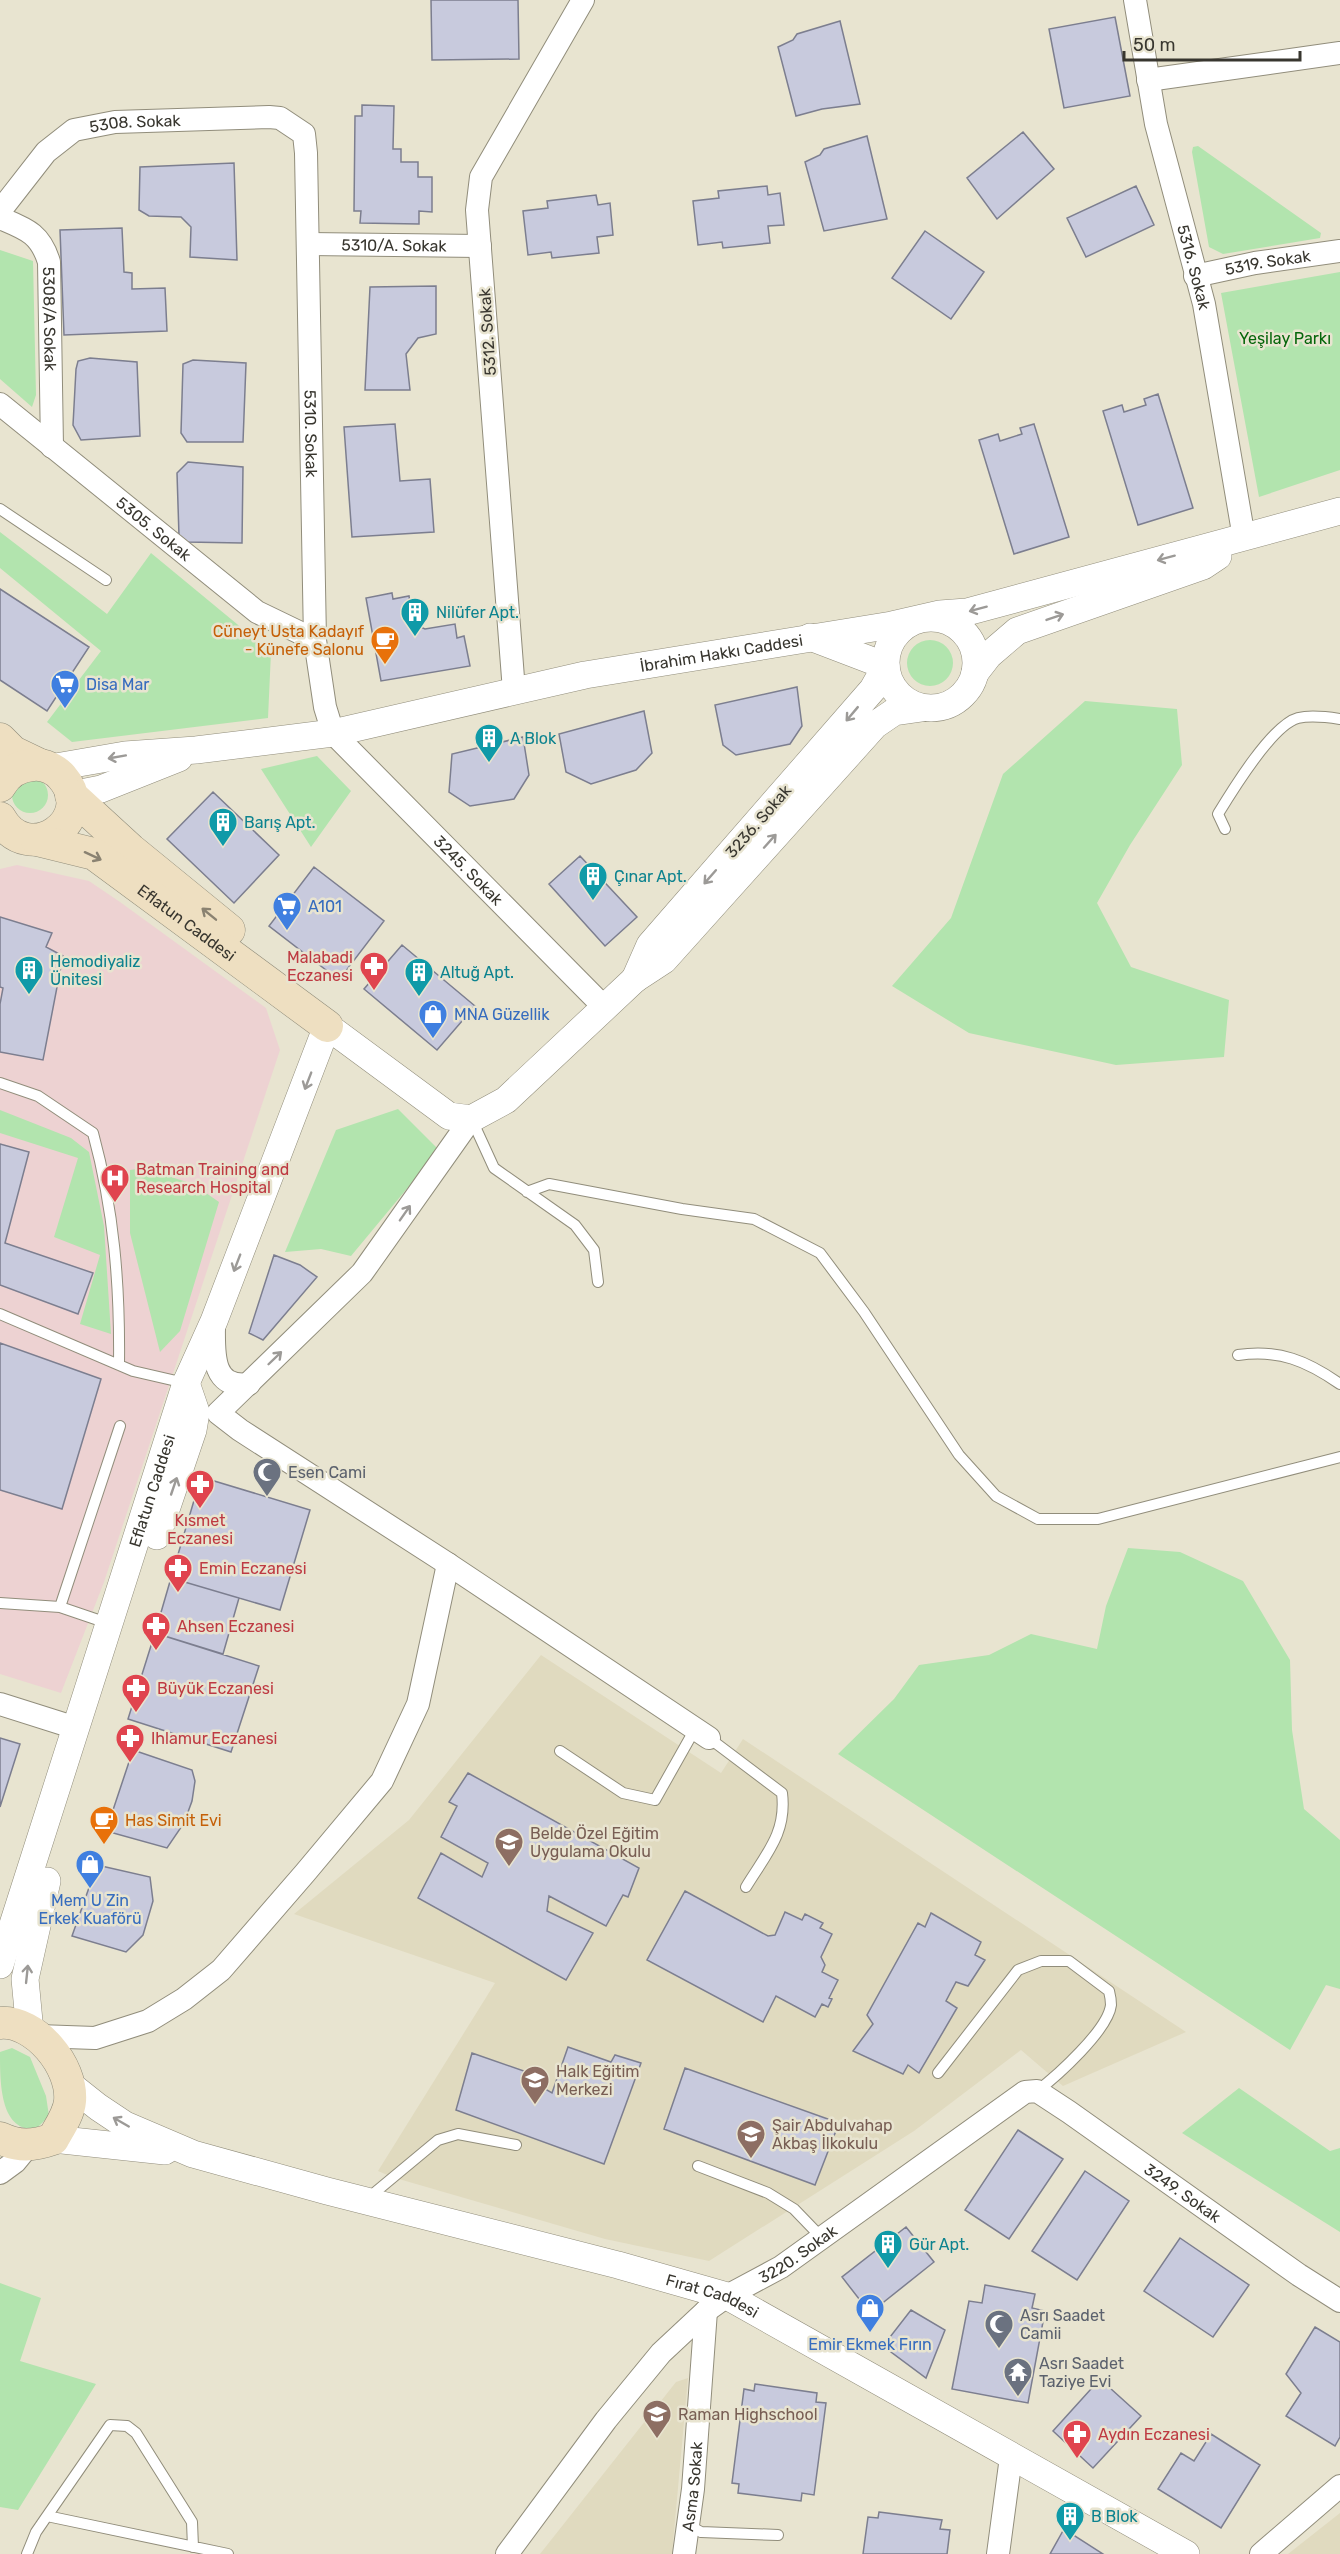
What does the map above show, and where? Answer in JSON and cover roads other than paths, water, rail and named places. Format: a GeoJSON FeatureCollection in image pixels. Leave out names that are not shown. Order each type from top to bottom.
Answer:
{"type":"FeatureCollection","features":[{"type":"Feature","properties":{"kind":"main road"},"geometry":{"type":"LineString","coordinates":[[0,739],[13,752],[44,766]]}},
{"type":"Feature","properties":{"kind":"main road"},"geometry":{"type":"LineString","coordinates":[[0,786],[14,770],[44,766]]}},
{"type":"Feature","properties":{"kind":"main road","name":"Eflatun Caddesi"},"geometry":{"type":"LineString","coordinates":[[44,766],[60,774],[71,795],[131,850],[288,978],[327,1026]]}},
{"type":"Feature","properties":{"kind":"main road"},"geometry":{"type":"LineString","coordinates":[[0,818],[13,834],[20,838],[60,830],[72,807],[71,795]]}},
{"type":"Feature","properties":{"kind":"main road","name":"Eflatun Caddesi"},"geometry":{"type":"LineString","coordinates":[[20,838],[94,854],[327,1026]]}},
{"type":"Feature","properties":{"kind":"main road"},"geometry":{"type":"LineString","coordinates":[[0,2023],[12,2022],[34,2034],[56,2057],[69,2084],[70,2102],[27,2141]]}},
{"type":"Feature","properties":{"kind":"street","name":"5312. Sokak"},"geometry":{"type":"LineString","coordinates":[[514,691],[477,210],[481,177],[583,0]]}},
{"type":"Feature","properties":{"kind":"street","name":"5316. Sokak"},"geometry":{"type":"LineString","coordinates":[[1134,0],[1156,124],[1204,304],[1244,538]]}},
{"type":"Feature","properties":{"kind":"street"},"geometry":{"type":"LineString","coordinates":[[1148,80],[1340,53]]}},
{"type":"Feature","properties":{"kind":"street","name":"5308. Sokak"},"geometry":{"type":"LineString","coordinates":[[0,211],[45,152],[74,130],[115,122],[269,117],[280,118],[304,134]]}},
{"type":"Feature","properties":{"kind":"street","name":"5310. Sokak"},"geometry":{"type":"LineString","coordinates":[[304,134],[315,640],[325,707],[333,733]]}},
{"type":"Feature","properties":{"kind":"street","name":"5308/A Sokak"},"geometry":{"type":"LineString","coordinates":[[0,218],[29,230],[44,244],[49,262],[52,447]]}},
{"type":"Feature","properties":{"kind":"street","name":"5310/A. Sokak"},"geometry":{"type":"LineString","coordinates":[[308,244],[480,246]]}},
{"type":"Feature","properties":{"kind":"street","name":"5319. Sokak"},"geometry":{"type":"LineString","coordinates":[[1195,276],[1255,263],[1340,251]]}},
{"type":"Feature","properties":{"kind":"street","name":"5305. Sokak"},"geometry":{"type":"LineString","coordinates":[[0,404],[257,612],[315,640]]}},
{"type":"Feature","properties":{"kind":"street","name":"İbrahim Hakkı Caddesi"},"geometry":{"type":"LineString","coordinates":[[196,750],[333,733],[585,675],[916,621],[940,614],[967,612],[1340,511]]}},
{"type":"Feature","properties":{"kind":"street","name":"İbrahim Hakkı Caddesi"},"geometry":{"type":"LineString","coordinates":[[975,673],[989,655],[1017,631],[1203,566],[1244,538]]}},
{"type":"Feature","properties":{"kind":"street"},"geometry":{"type":"LineString","coordinates":[[930,618],[943,620],[966,635],[976,660],[975,673],[970,686],[951,704],[936,708],[922,708],[908,702],[897,693],[889,680],[886,666],[887,651],[893,638],[903,628],[916,621],[930,618]]}},
{"type":"Feature","properties":{"kind":"street"},"geometry":{"type":"LineString","coordinates":[[809,637],[886,666]]}},
{"type":"Feature","properties":{"kind":"street","name":"3236. Sokak"},"geometry":{"type":"LineString","coordinates":[[635,979],[650,945],[865,699],[886,666]]}},
{"type":"Feature","properties":{"kind":"street","name":"3236. Sokak"},"geometry":{"type":"LineString","coordinates":[[471,1119],[506,1100],[635,979],[664,960],[875,725],[894,712],[922,708]]}},
{"type":"Feature","properties":{"kind":"street","name":"3245. Sokak"},"geometry":{"type":"LineString","coordinates":[[333,733],[604,1007]]}},
{"type":"Feature","properties":{"kind":"street"},"geometry":{"type":"LineString","coordinates":[[44,766],[125,755],[196,750]]}},
{"type":"Feature","properties":{"kind":"street"},"geometry":{"type":"LineString","coordinates":[[71,795],[101,789],[196,750]]}},
{"type":"Feature","properties":{"kind":"street"},"geometry":{"type":"LineString","coordinates":[[193,1430],[218,1413],[362,1274],[471,1119],[449,1116],[327,1026]]}},
{"type":"Feature","properties":{"kind":"street","name":"Eflatun Caddesi"},"geometry":{"type":"LineString","coordinates":[[0,1965],[186,1383],[214,1322],[327,1026]]}},
{"type":"Feature","properties":{"kind":"street"},"geometry":{"type":"LineString","coordinates":[[214,1322],[214,1351],[218,1369],[226,1382],[237,1386],[249,1384]]}},
{"type":"Feature","properties":{"kind":"street"},"geometry":{"type":"LineString","coordinates":[[186,1383],[196,1412],[193,1430]]}},
{"type":"Feature","properties":{"kind":"street"},"geometry":{"type":"LineString","coordinates":[[218,1413],[240,1430],[447,1564],[702,1734]]}},
{"type":"Feature","properties":{"kind":"street","name":"Eflatun Caddesi"},"geometry":{"type":"LineString","coordinates":[[34,2034],[25,1979],[38,1911],[88,1741],[193,1430]]}},
{"type":"Feature","properties":{"kind":"street"},"geometry":{"type":"LineString","coordinates":[[34,2034],[95,2038],[157,2015],[184,1999],[220,1970],[382,1781],[418,1704],[447,1564]]}},
{"type":"Feature","properties":{"kind":"street"},"geometry":{"type":"LineString","coordinates":[[0,1704],[76,1728]]}},
{"type":"Feature","properties":{"kind":"street"},"geometry":{"type":"LineString","coordinates":[[69,2084],[98,2108],[125,2125],[193,2154]]}},
{"type":"Feature","properties":{"kind":"street","name":"3220. Sokak"},"geometry":{"type":"LineString","coordinates":[[507,2554],[606,2420],[661,2353],[716,2304],[781,2267],[1031,2092]]}},
{"type":"Feature","properties":{"kind":"street","name":"3249. Sokak"},"geometry":{"type":"LineString","coordinates":[[1031,2092],[1340,2301]]}},
{"type":"Feature","properties":{"kind":"street"},"geometry":{"type":"LineString","coordinates":[[0,2173],[15,2162],[27,2141],[193,2154]]}},
{"type":"Feature","properties":{"kind":"street","name":"Fırat Caddesi"},"geometry":{"type":"LineString","coordinates":[[193,2154],[365,2201],[618,2265],[716,2304],[1011,2457],[1175,2552]]}},
{"type":"Feature","properties":{"kind":"street","name":"Asma Sokak"},"geometry":{"type":"LineString","coordinates":[[684,2554],[705,2355],[716,2304]]}},
{"type":"Feature","properties":{"kind":"street"},"geometry":{"type":"LineString","coordinates":[[998,2554],[1011,2457]]}},
{"type":"Feature","properties":{"kind":"street"},"geometry":{"type":"LineString","coordinates":[[1261,2554],[1340,2486]]}},
{"type":"Feature","properties":{"kind":"lane"},"geometry":{"type":"LineString","coordinates":[[0,509],[106,580]]}},
{"type":"Feature","properties":{"kind":"lane"},"geometry":{"type":"LineString","coordinates":[[1225,829],[1218,814],[1241,777],[1275,735],[1297,718],[1340,719]]}},
{"type":"Feature","properties":{"kind":"lane"},"geometry":{"type":"LineString","coordinates":[[0,1083],[38,1096],[93,1133],[106,1180],[120,1295],[119,1365]]}},
{"type":"Feature","properties":{"kind":"lane"},"geometry":{"type":"LineString","coordinates":[[471,1119],[494,1168],[575,1225],[594,1250],[598,1282]]}},
{"type":"Feature","properties":{"kind":"lane"},"geometry":{"type":"LineString","coordinates":[[527,1192],[549,1184],[682,1209],[754,1219],[819,1253],[864,1312],[959,1455],[996,1496],[1038,1519],[1098,1519],[1340,1457]]}},
{"type":"Feature","properties":{"kind":"lane"},"geometry":{"type":"LineString","coordinates":[[0,1314],[133,1371],[186,1383]]}},
{"type":"Feature","properties":{"kind":"lane"},"geometry":{"type":"LineString","coordinates":[[1238,1355],[1259,1352],[1284,1354],[1314,1366],[1340,1384]]}},
{"type":"Feature","properties":{"kind":"lane"},"geometry":{"type":"LineString","coordinates":[[60,1606],[120,1426]]}},
{"type":"Feature","properties":{"kind":"lane"},"geometry":{"type":"LineString","coordinates":[[0,1603],[60,1606],[110,1624]]}},
{"type":"Feature","properties":{"kind":"lane"},"geometry":{"type":"LineString","coordinates":[[560,1751],[623,1793],[655,1800],[702,1734],[782,1793],[785,1814],[778,1836],[746,1887]]}},
{"type":"Feature","properties":{"kind":"lane"},"geometry":{"type":"LineString","coordinates":[[938,2073],[1018,1970],[1041,1961],[1069,1960],[1109,1991],[1111,2004],[1108,2014],[1089,2043],[1031,2092]]}},
{"type":"Feature","properties":{"kind":"lane"},"geometry":{"type":"LineString","coordinates":[[365,2201],[438,2140],[458,2134],[516,2145]]}},
{"type":"Feature","properties":{"kind":"lane"},"geometry":{"type":"LineString","coordinates":[[698,2166],[768,2193],[794,2209],[822,2238]]}},
{"type":"Feature","properties":{"kind":"lane"},"geometry":{"type":"LineString","coordinates":[[27,2554],[36,2532],[110,2425],[121,2424],[136,2433],[192,2522],[193,2547]]}},
{"type":"Feature","properties":{"kind":"lane"},"geometry":{"type":"LineString","coordinates":[[47,2516],[228,2554]]}},
{"type":"Feature","properties":{"kind":"lane"},"geometry":{"type":"LineString","coordinates":[[688,2525],[701,2532],[778,2535]]}},
{"type":"Feature","properties":{"kind":"place","name":"Nilüfer Apt."},"geometry":{"type":"Point","coordinates":[415,638]}},
{"type":"Feature","properties":{"kind":"place","name":"Cüneyt Usta Kadayıf - Künefe Salonu"},"geometry":{"type":"Point","coordinates":[385,666]}},
{"type":"Feature","properties":{"kind":"place","name":"Disa Mar"},"geometry":{"type":"Point","coordinates":[65,710]}},
{"type":"Feature","properties":{"kind":"place","name":"A Blok"},"geometry":{"type":"Point","coordinates":[489,764]}},
{"type":"Feature","properties":{"kind":"place","name":"Barış Apt."},"geometry":{"type":"Point","coordinates":[223,848]}},
{"type":"Feature","properties":{"kind":"place","name":"Çınar Apt."},"geometry":{"type":"Point","coordinates":[593,902]}},
{"type":"Feature","properties":{"kind":"place","name":"A101"},"geometry":{"type":"Point","coordinates":[287,932]}},
{"type":"Feature","properties":{"kind":"place","name":"Malabadi Eczanesi"},"geometry":{"type":"Point","coordinates":[374,992]}},
{"type":"Feature","properties":{"kind":"place","name":"Hemodiyaliz Ünitesi"},"geometry":{"type":"Point","coordinates":[29,996]}},
{"type":"Feature","properties":{"kind":"place","name":"Altuğ Apt."},"geometry":{"type":"Point","coordinates":[419,998]}},
{"type":"Feature","properties":{"kind":"place","name":"MNA Güzellik"},"geometry":{"type":"Point","coordinates":[433,1040]}},
{"type":"Feature","properties":{"kind":"place","name":"Batman Training and Research Hospital"},"geometry":{"type":"Point","coordinates":[115,1204]}},
{"type":"Feature","properties":{"kind":"place","name":"Esen Cami"},"geometry":{"type":"Point","coordinates":[267,1498]}},
{"type":"Feature","properties":{"kind":"place","name":"Kısmet Eczanesi"},"geometry":{"type":"Point","coordinates":[200,1510]}},
{"type":"Feature","properties":{"kind":"place","name":"Emin Eczanesi"},"geometry":{"type":"Point","coordinates":[178,1594]}},
{"type":"Feature","properties":{"kind":"place","name":"Ahsen Eczanesi"},"geometry":{"type":"Point","coordinates":[156,1652]}},
{"type":"Feature","properties":{"kind":"place","name":"Büyük Eczanesi"},"geometry":{"type":"Point","coordinates":[136,1714]}},
{"type":"Feature","properties":{"kind":"place","name":"Ihlamur Eczanesi"},"geometry":{"type":"Point","coordinates":[130,1764]}},
{"type":"Feature","properties":{"kind":"place","name":"Has Simit Evi"},"geometry":{"type":"Point","coordinates":[104,1846]}},
{"type":"Feature","properties":{"kind":"place","name":"Belde Özel Eğitim Uygulama Okulu"},"geometry":{"type":"Point","coordinates":[509,1868]}},
{"type":"Feature","properties":{"kind":"place","name":"Mem U Zin Erkek Kuaförü"},"geometry":{"type":"Point","coordinates":[90,1890]}},
{"type":"Feature","properties":{"kind":"place","name":"Halk Eğitim Merkezi"},"geometry":{"type":"Point","coordinates":[535,2106]}},
{"type":"Feature","properties":{"kind":"place","name":"Şair Abdulvahap Akbaş İlkokulu"},"geometry":{"type":"Point","coordinates":[751,2160]}},
{"type":"Feature","properties":{"kind":"place","name":"Gür Apt."},"geometry":{"type":"Point","coordinates":[888,2270]}},
{"type":"Feature","properties":{"kind":"place","name":"Emir Ekmek Fırın"},"geometry":{"type":"Point","coordinates":[870,2334]}},
{"type":"Feature","properties":{"kind":"place","name":"Asrı Saadet Camii"},"geometry":{"type":"Point","coordinates":[999,2350]}},
{"type":"Feature","properties":{"kind":"place","name":"Asrı Saadet Taziye Evi"},"geometry":{"type":"Point","coordinates":[1018,2398]}},
{"type":"Feature","properties":{"kind":"place","name":"Raman Highschool"},"geometry":{"type":"Point","coordinates":[657,2440]}},
{"type":"Feature","properties":{"kind":"place","name":"Aydın Eczanesi"},"geometry":{"type":"Point","coordinates":[1077,2460]}},
{"type":"Feature","properties":{"kind":"place","name":"B Blok"},"geometry":{"type":"Point","coordinates":[1070,2542]}},
{"type":"Feature","properties":{"kind":"park label","name":"Yeşilay Parkı"},"geometry":{"type":"Point","coordinates":[1285,338]}}]}
